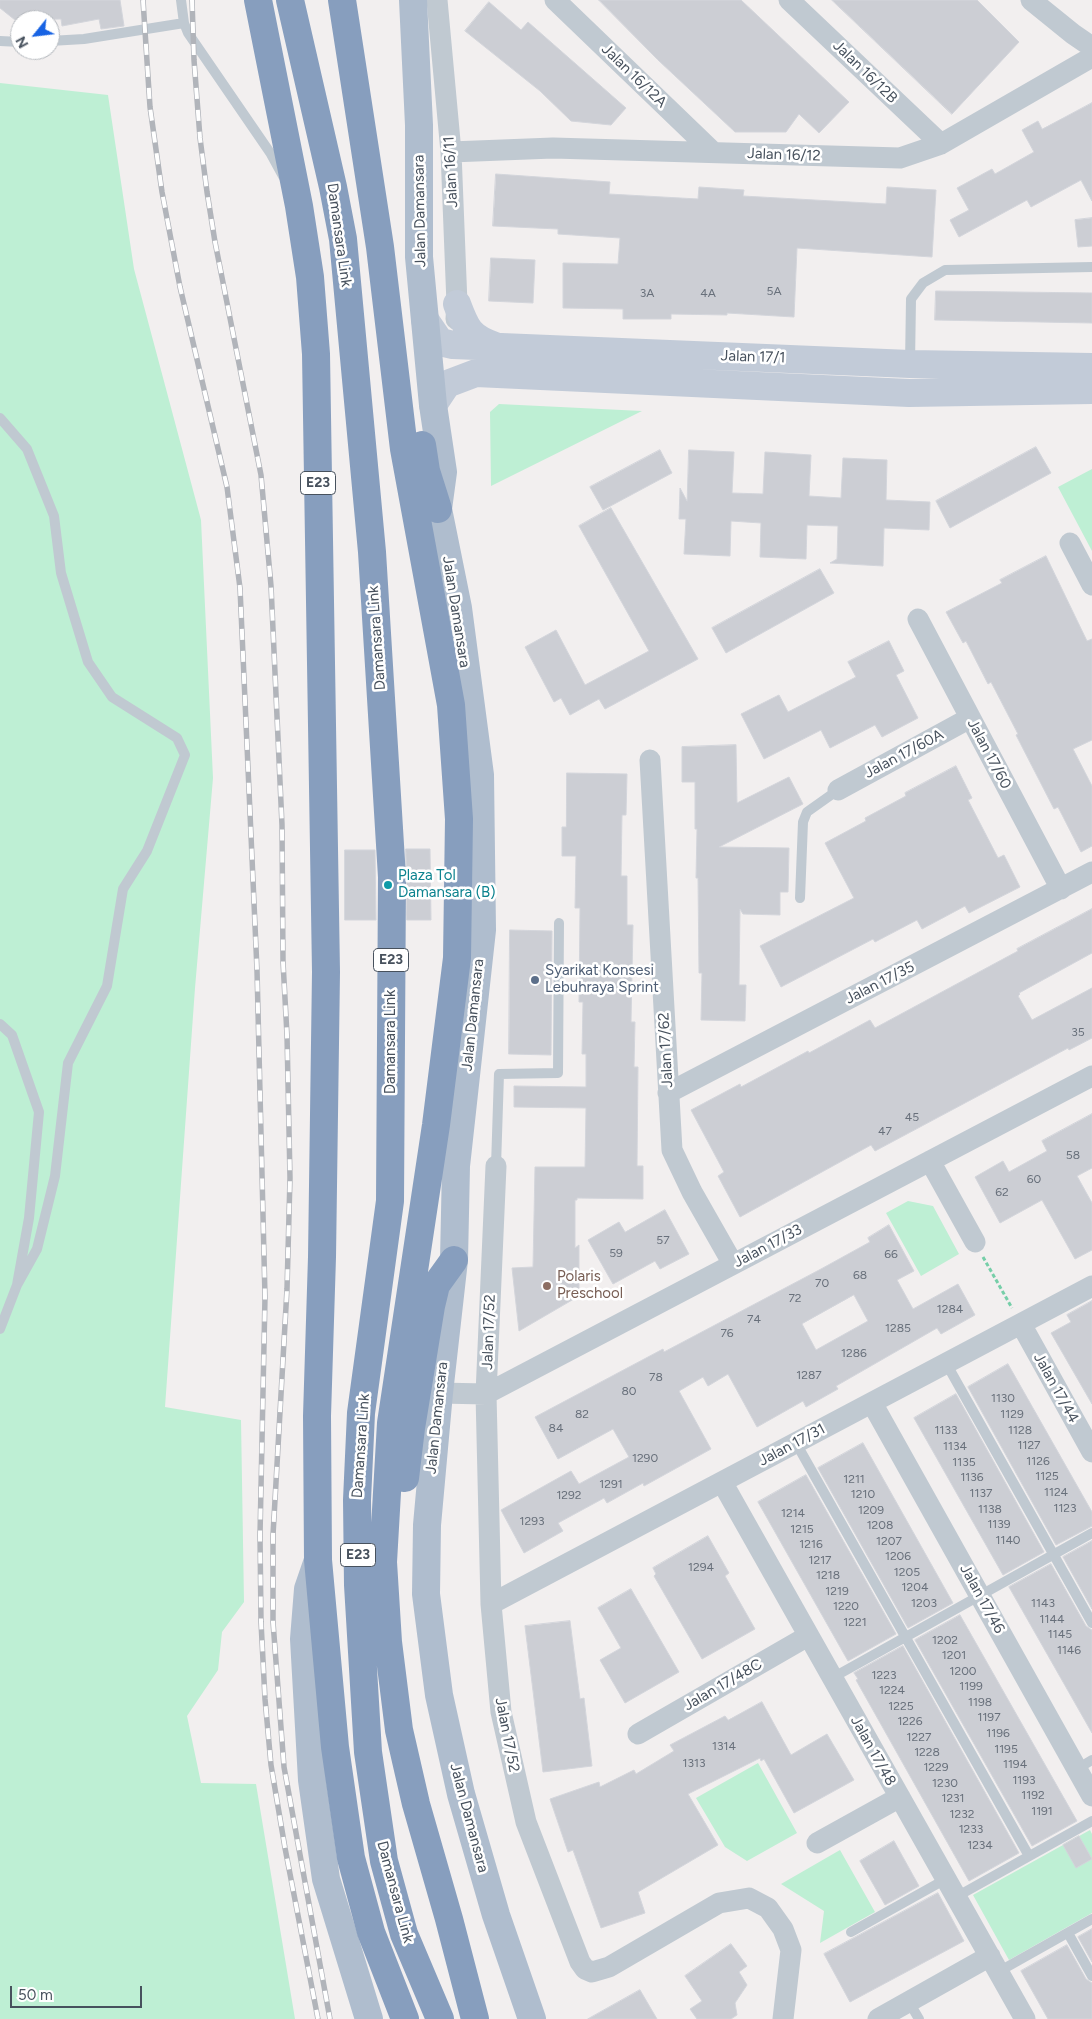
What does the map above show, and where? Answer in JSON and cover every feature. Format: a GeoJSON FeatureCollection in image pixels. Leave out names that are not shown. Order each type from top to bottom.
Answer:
{"type":"FeatureCollection","features":[{"type":"Feature","properties":{"kind":"highway","name":"Damansara Link"},"geometry":{"type":"LineString","coordinates":[[258,0],[299,206],[310,277],[316,354],[325,942],[322,1257],[318,1416],[318,1560],[335,1747],[351,1858],[371,1932],[404,2014]]}},
{"type":"Feature","properties":{"kind":"highway","name":"Damansara Link"},"geometry":{"type":"LineString","coordinates":[[290,0],[343,239],[372,552],[392,877],[390,1201],[362,1413],[357,1500],[358,1585],[368,1752],[384,1861],[404,1934],[440,2019]]}},
{"type":"Feature","properties":{"kind":"highway"},"geometry":{"type":"LineString","coordinates":[[342,0],[380,247],[404,449],[451,705],[459,819],[457,958],[436,1125],[392,1423],[383,1562],[388,1642],[399,1730],[416,1804],[475,2019]]}},
{"type":"Feature","properties":{"kind":"highway"},"geometry":{"type":"LineString","coordinates":[[380,247],[400,294],[426,471],[438,509]]}},
{"type":"Feature","properties":{"kind":"highway"},"geometry":{"type":"LineString","coordinates":[[385,1516],[398,1504],[404,1493],[411,1428],[431,1306],[436,1285],[454,1260]]}},
{"type":"Feature","properties":{"kind":"main road","name":"Jalan Damansara"},"geometry":{"type":"LineString","coordinates":[[413,0],[419,125],[419,257],[433,405],[443,472],[438,509],[458,608],[480,775],[482,930],[456,1166],[454,1260],[426,1525],[426,1594],[440,1695],[460,1794],[496,1915],[532,2019]]}},
{"type":"Feature","properties":{"kind":"main road"},"geometry":{"type":"LineString","coordinates":[[318,1560],[308,1589],[304,1639],[312,1780],[326,1879],[369,2019]]}},
{"type":"Feature","properties":{"kind":"street","name":"Jalan 16/11"},"geometry":{"type":"LineString","coordinates":[[436,0],[451,152],[457,304],[453,345]]}},
{"type":"Feature","properties":{"kind":"street","name":"Jalan 16/12A"},"geometry":{"type":"LineString","coordinates":[[555,0],[712,152]]}},
{"type":"Feature","properties":{"kind":"street","name":"Jalan 16/12B"},"geometry":{"type":"LineString","coordinates":[[789,0],[941,144]]}},
{"type":"Feature","properties":{"kind":"street"},"geometry":{"type":"LineString","coordinates":[[1031,0],[1092,47]]}},
{"type":"Feature","properties":{"kind":"street","name":"Jalan 16/12"},"geometry":{"type":"LineString","coordinates":[[451,152],[553,148],[900,158],[941,144],[1092,57]]}},
{"type":"Feature","properties":{"kind":"street"},"geometry":{"type":"LineString","coordinates":[[457,304],[466,328],[478,340],[496,347]]}},
{"type":"Feature","properties":{"kind":"street"},"geometry":{"type":"LineString","coordinates":[[425,320],[440,342],[453,345],[463,364],[476,373]]}},
{"type":"Feature","properties":{"kind":"street","name":"Jalan 17/1"},"geometry":{"type":"LineString","coordinates":[[453,345],[1092,390]]}},
{"type":"Feature","properties":{"kind":"street","name":"Jalan 17/1"},"geometry":{"type":"LineString","coordinates":[[433,405],[447,384],[476,373],[910,378],[1092,367]]}},
{"type":"Feature","properties":{"kind":"street"},"geometry":{"type":"LineString","coordinates":[[1070,544],[1092,583]]}},
{"type":"Feature","properties":{"kind":"street","name":"Jalan 17/60"},"geometry":{"type":"LineString","coordinates":[[918,618],[1061,888]]}},
{"type":"Feature","properties":{"kind":"street","name":"Jalan 17/60A"},"geometry":{"type":"LineString","coordinates":[[838,790],[970,718]]}},
{"type":"Feature","properties":{"kind":"street","name":"Jalan 17/62"},"geometry":{"type":"LineString","coordinates":[[650,760],[672,1150],[692,1192],[734,1264]]}},
{"type":"Feature","properties":{"kind":"street","name":"Jalan 17/35"},"geometry":{"type":"LineString","coordinates":[[668,1093],[1092,872]]}},
{"type":"Feature","properties":{"kind":"street","name":"Jalan 17/33"},"geometry":{"type":"LineString","coordinates":[[439,1393],[486,1394],[1092,1076]]}},
{"type":"Feature","properties":{"kind":"street"},"geometry":{"type":"LineString","coordinates":[[930,1161],[975,1242]]}},
{"type":"Feature","properties":{"kind":"street","name":"Jalan 17/52"},"geometry":{"type":"LineString","coordinates":[[496,1166],[486,1394],[491,1604],[500,1712],[526,1822],[580,1962],[585,1969],[592,1972],[609,1968],[719,1903],[749,1898],[768,1908],[783,1929],[791,1950],[783,2019]]}},
{"type":"Feature","properties":{"kind":"street","name":"Jalan 17/31"},"geometry":{"type":"LineString","coordinates":[[491,1604],[1092,1286]]}},
{"type":"Feature","properties":{"kind":"street","name":"Jalan 17/44"},"geometry":{"type":"LineString","coordinates":[[1020,1324],[1092,1452]]}},
{"type":"Feature","properties":{"kind":"street","name":"Jalan 17/46"},"geometry":{"type":"LineString","coordinates":[[872,1403],[980,1595],[1084,1764],[1092,1796]]}},
{"type":"Feature","properties":{"kind":"street","name":"Jalan 17/48"},"geometry":{"type":"LineString","coordinates":[[722,1482],[1025,2019]]}},
{"type":"Feature","properties":{"kind":"street","name":"Jalan 17/48C"},"geometry":{"type":"LineString","coordinates":[[638,1734],[808,1636]]}},
{"type":"Feature","properties":{"kind":"street"},"geometry":{"type":"LineString","coordinates":[[817,1843],[900,1797]]}},
{"type":"Feature","properties":{"kind":"street"},"geometry":{"type":"LineString","coordinates":[[878,2019],[914,2010],[994,1964]]}},
{"type":"Feature","properties":{"kind":"lane"},"geometry":{"type":"LineString","coordinates":[[181,0],[184,23],[188,33],[271,154],[299,206]]}},
{"type":"Feature","properties":{"kind":"lane"},"geometry":{"type":"LineString","coordinates":[[60,40],[84,39],[184,23]]}},
{"type":"Feature","properties":{"kind":"lane"},"geometry":{"type":"LineString","coordinates":[[910,378],[911,299],[923,283],[945,270],[1092,268]]}},
{"type":"Feature","properties":{"kind":"lane"},"geometry":{"type":"LineString","coordinates":[[0,418],[27,449],[54,516],[61,573],[88,662],[112,696],[176,738],[185,755],[147,851],[124,889],[107,986],[68,1063],[55,1176],[37,1249],[17,1285],[0,1329]]}},
{"type":"Feature","properties":{"kind":"lane"},"geometry":{"type":"LineString","coordinates":[[800,898],[803,822],[808,812],[838,790]]}},
{"type":"Feature","properties":{"kind":"lane"},"geometry":{"type":"LineString","coordinates":[[496,1166],[499,1074],[558,1073],[559,923]]}},
{"type":"Feature","properties":{"kind":"lane"},"geometry":{"type":"LineString","coordinates":[[0,1024],[12,1035],[38,1112],[29,1218],[17,1285]]}},
{"type":"Feature","properties":{"kind":"lane"},"geometry":{"type":"LineString","coordinates":[[946,1363],[1092,1623]]}},
{"type":"Feature","properties":{"kind":"lane"},"geometry":{"type":"LineString","coordinates":[[796,1443],[1030,1856]]}},
{"type":"Feature","properties":{"kind":"lane"},"geometry":{"type":"LineString","coordinates":[[832,1678],[1092,1532]]}},
{"type":"Feature","properties":{"kind":"lane"},"geometry":{"type":"LineString","coordinates":[[956,1897],[1092,1821]]}},
{"type":"Feature","properties":{"kind":"lane"},"geometry":{"type":"LineString","coordinates":[[852,1932],[946,1879]]}},
{"type":"Feature","properties":{"kind":"lane"},"geometry":{"type":"LineString","coordinates":[[994,1964],[1068,1933],[1092,1919]]}},
{"type":"Feature","properties":{"kind":"lane"},"geometry":{"type":"LineString","coordinates":[[1068,1933],[1092,1976]]}},
{"type":"Feature","properties":{"kind":"path"},"geometry":{"type":"LineString","coordinates":[[975,1242],[1020,1324]]}},
{"type":"Feature","properties":{"kind":"green space"},"geometry":{"type":"Polygon","coordinates":[[[0,83],[108,95],[134,269],[201,520],[213,778],[195,988],[165,1407],[241,1420],[244,1602],[222,1632],[218,1670],[187,1716],[201,1783],[256,1784],[295,2019],[0,2019],[0,83]]]}},
{"type":"Feature","properties":{"kind":"green space"},"geometry":{"type":"Polygon","coordinates":[[[499,404],[642,411],[491,486],[490,412],[499,404]]]}},
{"type":"Feature","properties":{"kind":"green space"},"geometry":{"type":"Polygon","coordinates":[[[1092,469],[1092,551],[1058,487],[1092,469]]]}},
{"type":"Feature","properties":{"kind":"green space"},"geometry":{"type":"Polygon","coordinates":[[[908,1201],[933,1206],[959,1254],[921,1276],[886,1213],[908,1201]]]}},
{"type":"Feature","properties":{"kind":"green space"},"geometry":{"type":"Polygon","coordinates":[[[758,1763],[797,1833],[747,1861],[725,1847],[696,1798],[758,1763]]]}},
{"type":"Feature","properties":{"kind":"green space"},"geometry":{"type":"Polygon","coordinates":[[[1090,1830],[1092,1834],[1092,1913],[1009,1960],[973,1895],[1090,1830]]]}},
{"type":"Feature","properties":{"kind":"green space"},"geometry":{"type":"Polygon","coordinates":[[[840,1850],[875,1912],[820,1943],[824,1911],[781,1884],[840,1850]]]}},
{"type":"Feature","properties":{"kind":"building"},"geometry":{"type":"Polygon","coordinates":[[[0,0],[120,0],[124,26],[101,29],[99,19],[62,26],[60,10],[10,10],[10,16],[0,8],[0,0]]]}},
{"type":"Feature","properties":{"kind":"building"},"geometry":{"type":"Polygon","coordinates":[[[599,0],[741,0],[849,102],[819,133],[799,114],[786,132],[735,132],[658,60],[599,0]]]}},
{"type":"Feature","properties":{"kind":"building"},"geometry":{"type":"Polygon","coordinates":[[[832,0],[977,0],[1019,42],[952,114],[832,0]]]}},
{"type":"Feature","properties":{"kind":"building"},"geometry":{"type":"Polygon","coordinates":[[[489,2],[521,30],[528,22],[626,108],[611,125],[571,121],[540,91],[465,31],[489,2]]]}},
{"type":"Feature","properties":{"kind":"building"},"geometry":{"type":"Polygon","coordinates":[[[1092,103],[1092,201],[1081,180],[1031,207],[1027,200],[959,237],[950,220],[969,210],[957,188],[992,169],[995,174],[1034,152],[1022,130],[1038,121],[1042,129],[1092,103]]]}},
{"type":"Feature","properties":{"kind":"building"},"geometry":{"type":"Polygon","coordinates":[[[496,174],[610,182],[609,194],[698,199],[699,187],[744,190],[743,196],[886,204],[887,187],[936,190],[932,257],[797,248],[794,317],[727,313],[727,315],[671,314],[671,319],[623,319],[623,309],[563,308],[563,263],[618,264],[620,238],[558,234],[558,229],[493,226],[496,174]]]}},
{"type":"Feature","properties":{"kind":"building"},"geometry":{"type":"Polygon","coordinates":[[[1092,218],[1092,246],[1078,247],[1075,220],[1092,218]]]}},
{"type":"Feature","properties":{"kind":"building"},"geometry":{"type":"Polygon","coordinates":[[[491,258],[535,260],[533,303],[489,301],[491,258]]]}},
{"type":"Feature","properties":{"kind":"building"},"geometry":{"type":"Polygon","coordinates":[[[936,291],[1092,293],[1092,323],[935,320],[936,291]]]}},
{"type":"Feature","properties":{"kind":"building"},"geometry":{"type":"Polygon","coordinates":[[[1036,447],[1051,473],[950,528],[936,501],[1036,447]]]}},
{"type":"Feature","properties":{"kind":"building"},"geometry":{"type":"Polygon","coordinates":[[[660,450],[672,473],[603,510],[590,487],[660,450]]]}},
{"type":"Feature","properties":{"kind":"building"},"geometry":{"type":"Polygon","coordinates":[[[689,450],[734,452],[732,493],[763,494],[765,452],[811,455],[809,496],[841,498],[843,458],[887,460],[886,500],[930,502],[929,530],[884,528],[883,566],[830,563],[837,559],[838,526],[807,525],[806,559],[760,557],[761,523],[731,521],[730,556],[684,554],[686,519],[679,519],[680,488],[687,501],[689,450]]]}},
{"type":"Feature","properties":{"kind":"building"},"geometry":{"type":"Polygon","coordinates":[[[611,508],[698,659],[605,709],[599,699],[570,715],[561,698],[554,702],[525,647],[556,630],[585,685],[649,651],[579,526],[611,508]]]}},
{"type":"Feature","properties":{"kind":"building"},"geometry":{"type":"Polygon","coordinates":[[[1046,556],[1087,641],[1092,639],[1092,740],[1073,749],[1092,786],[1092,846],[1081,852],[1058,807],[1054,809],[991,682],[988,684],[966,641],[963,643],[946,612],[1002,583],[1000,580],[1046,556]]]}},
{"type":"Feature","properties":{"kind":"building"},"geometry":{"type":"Polygon","coordinates":[[[820,569],[834,593],[726,653],[712,628],[820,569]]]}},
{"type":"Feature","properties":{"kind":"building"},"geometry":{"type":"Polygon","coordinates":[[[889,641],[904,671],[896,675],[918,718],[882,737],[875,725],[830,748],[821,730],[764,759],[741,714],[779,695],[788,712],[856,677],[848,662],[889,641]]]}},
{"type":"Feature","properties":{"kind":"building"},"geometry":{"type":"Polygon","coordinates":[[[736,745],[737,803],[789,777],[803,804],[719,847],[789,848],[788,892],[780,892],[780,915],[743,914],[740,909],[739,985],[746,985],[745,1021],[701,1020],[702,973],[699,973],[695,782],[682,782],[682,747],[736,745]]]}},
{"type":"Feature","properties":{"kind":"building"},"geometry":{"type":"Polygon","coordinates":[[[956,766],[972,798],[968,800],[998,858],[1004,855],[1020,887],[969,913],[965,906],[922,929],[917,920],[875,942],[873,939],[781,987],[760,946],[854,898],[825,843],[866,821],[865,818],[906,796],[905,793],[956,766]]]}},
{"type":"Feature","properties":{"kind":"building"},"geometry":{"type":"Polygon","coordinates":[[[567,773],[627,774],[626,815],[622,815],[621,876],[627,876],[627,925],[633,925],[631,1022],[635,1022],[634,1067],[638,1067],[637,1166],[643,1166],[643,1199],[577,1198],[575,1200],[575,1248],[579,1245],[579,1296],[519,1331],[512,1268],[533,1267],[535,1167],[585,1167],[586,1108],[514,1107],[514,1086],[586,1087],[586,1054],[582,1054],[583,1002],[579,1002],[580,908],[575,908],[576,856],[562,856],[562,827],[566,827],[567,773]]]}},
{"type":"Feature","properties":{"kind":"building"},"geometry":{"type":"Polygon","coordinates":[[[406,849],[430,849],[431,920],[407,920],[406,849]]]}},
{"type":"Feature","properties":{"kind":"building"},"geometry":{"type":"Polygon","coordinates":[[[345,850],[375,850],[376,920],[345,920],[345,850]]]}},
{"type":"Feature","properties":{"kind":"building"},"geometry":{"type":"Polygon","coordinates":[[[1092,909],[1092,953],[1019,993],[1018,996],[1032,1020],[1092,988],[1092,1038],[1069,1050],[1068,1048],[875,1151],[871,1145],[740,1217],[718,1176],[724,1172],[691,1110],[740,1084],[741,1087],[808,1051],[809,1053],[870,1020],[875,1028],[1092,909]]]}},
{"type":"Feature","properties":{"kind":"building"},"geometry":{"type":"Polygon","coordinates":[[[510,930],[552,931],[551,1055],[509,1054],[510,930]]]}},
{"type":"Feature","properties":{"kind":"building"},"geometry":{"type":"Polygon","coordinates":[[[1092,1114],[1092,1168],[1077,1176],[1092,1203],[1092,1250],[1075,1259],[1042,1200],[1000,1223],[975,1177],[1003,1161],[1009,1172],[1047,1151],[1042,1141],[1092,1114]]]}},
{"type":"Feature","properties":{"kind":"building"},"geometry":{"type":"Polygon","coordinates":[[[665,1210],[689,1254],[660,1269],[655,1261],[613,1284],[588,1240],[619,1222],[625,1232],[665,1210]]]}},
{"type":"Feature","properties":{"kind":"building"},"geometry":{"type":"Polygon","coordinates":[[[889,1225],[914,1271],[897,1280],[913,1309],[958,1284],[975,1315],[941,1334],[937,1328],[836,1386],[838,1389],[806,1407],[803,1401],[757,1427],[728,1374],[708,1386],[703,1377],[679,1391],[711,1449],[644,1486],[643,1483],[607,1503],[604,1498],[558,1523],[563,1531],[524,1553],[501,1510],[571,1471],[579,1484],[629,1457],[613,1429],[558,1459],[535,1417],[663,1349],[664,1352],[821,1269],[870,1242],[868,1238],[889,1225]],[[854,1295],[802,1324],[816,1350],[868,1321],[854,1295]]]}},
{"type":"Feature","properties":{"kind":"building"},"geometry":{"type":"Polygon","coordinates":[[[1092,1301],[1092,1404],[1051,1333],[1071,1322],[1067,1315],[1092,1301]]]}},
{"type":"Feature","properties":{"kind":"building"},"geometry":{"type":"Polygon","coordinates":[[[1008,1364],[1092,1512],[1092,1526],[1056,1545],[968,1387],[1008,1364]]]}},
{"type":"Feature","properties":{"kind":"building"},"geometry":{"type":"Polygon","coordinates":[[[956,1394],[1044,1552],[1003,1575],[914,1418],[956,1394]]]}},
{"type":"Feature","properties":{"kind":"building"},"geometry":{"type":"Polygon","coordinates":[[[863,1443],[953,1603],[908,1628],[818,1468],[863,1443]]]}},
{"type":"Feature","properties":{"kind":"building"},"geometry":{"type":"Polygon","coordinates":[[[806,1475],[896,1634],[848,1661],[758,1502],[806,1475]]]}},
{"type":"Feature","properties":{"kind":"building"},"geometry":{"type":"Polygon","coordinates":[[[708,1536],[729,1573],[725,1576],[755,1629],[702,1659],[654,1576],[656,1574],[653,1568],[708,1536]]]}},
{"type":"Feature","properties":{"kind":"building"},"geometry":{"type":"Polygon","coordinates":[[[1092,1541],[1092,1609],[1063,1557],[1092,1541]]]}},
{"type":"Feature","properties":{"kind":"building"},"geometry":{"type":"Polygon","coordinates":[[[1051,1564],[1086,1626],[1092,1630],[1092,1733],[1009,1587],[1051,1564]]]}},
{"type":"Feature","properties":{"kind":"building"},"geometry":{"type":"Polygon","coordinates":[[[631,1589],[679,1672],[625,1703],[600,1660],[621,1648],[598,1608],[631,1589]]]}},
{"type":"Feature","properties":{"kind":"building"},"geometry":{"type":"Polygon","coordinates":[[[960,1615],[1077,1821],[1032,1846],[915,1640],[960,1615]]]}},
{"type":"Feature","properties":{"kind":"building"},"geometry":{"type":"Polygon","coordinates":[[[570,1621],[580,1699],[584,1698],[592,1766],[543,1772],[525,1626],[570,1621]]]}},
{"type":"Feature","properties":{"kind":"building"},"geometry":{"type":"Polygon","coordinates":[[[903,1646],[1019,1853],[969,1881],[856,1680],[858,1679],[854,1673],[903,1646]]]}},
{"type":"Feature","properties":{"kind":"building"},"geometry":{"type":"Polygon","coordinates":[[[762,1702],[791,1755],[827,1734],[854,1780],[794,1813],[764,1759],[761,1761],[760,1758],[688,1794],[718,1845],[638,1892],[645,1913],[601,1928],[573,1850],[568,1852],[550,1799],[599,1782],[600,1787],[634,1770],[636,1774],[674,1751],[670,1745],[725,1716],[728,1720],[762,1702]]]}},
{"type":"Feature","properties":{"kind":"building"},"geometry":{"type":"Polygon","coordinates":[[[1079,1836],[1092,1859],[1076,1868],[1063,1845],[1079,1836]]]}},
{"type":"Feature","properties":{"kind":"building"},"geometry":{"type":"Polygon","coordinates":[[[894,1841],[919,1886],[885,1905],[860,1861],[894,1841]]]}},
{"type":"Feature","properties":{"kind":"building"},"geometry":{"type":"Polygon","coordinates":[[[938,1893],[964,1941],[850,2002],[824,1954],[938,1893]]]}},
{"type":"Feature","properties":{"kind":"building"},"geometry":{"type":"Polygon","coordinates":[[[1092,1929],[1092,1962],[1078,1937],[1092,1929]]]}},
{"type":"Feature","properties":{"kind":"building"},"geometry":{"type":"Polygon","coordinates":[[[731,1944],[747,1966],[739,1972],[747,1985],[735,2003],[737,2015],[731,2019],[697,2019],[690,2009],[702,2001],[685,1976],[731,1944]]]}},
{"type":"Feature","properties":{"kind":"building"},"geometry":{"type":"Polygon","coordinates":[[[1067,1945],[1086,1979],[1092,1983],[1092,2019],[1048,2019],[1021,1971],[1067,1945]]]}},
{"type":"Feature","properties":{"kind":"building"},"geometry":{"type":"Polygon","coordinates":[[[640,1990],[657,2019],[588,2019],[640,1990]]]}},
{"type":"Feature","properties":{"kind":"railway"},"geometry":{"type":"LineString","coordinates":[[143,0],[150,107],[162,192],[180,287],[227,487],[240,588],[257,970],[265,1297],[260,1535],[261,1622],[265,1699],[271,1765],[318,2019]]}},
{"type":"Feature","properties":{"kind":"railway"},"geometry":{"type":"LineString","coordinates":[[192,0],[200,138],[207,192],[215,242],[261,475],[271,586],[282,825],[283,962],[287,1035],[290,1178],[287,1289],[273,1535],[273,1622],[284,1767],[330,2019]]}},
{"type":"Feature","properties":{"kind":"place","name":"Plaza Tol Damansara (B)"},"geometry":{"type":"Point","coordinates":[388,885]}},
{"type":"Feature","properties":{"kind":"place","name":"Syarikat Konsesi Lebuhraya Sprint"},"geometry":{"type":"Point","coordinates":[535,980]}},
{"type":"Feature","properties":{"kind":"place","name":"Polaris Preschool"},"geometry":{"type":"Point","coordinates":[547,1286]}}]}
